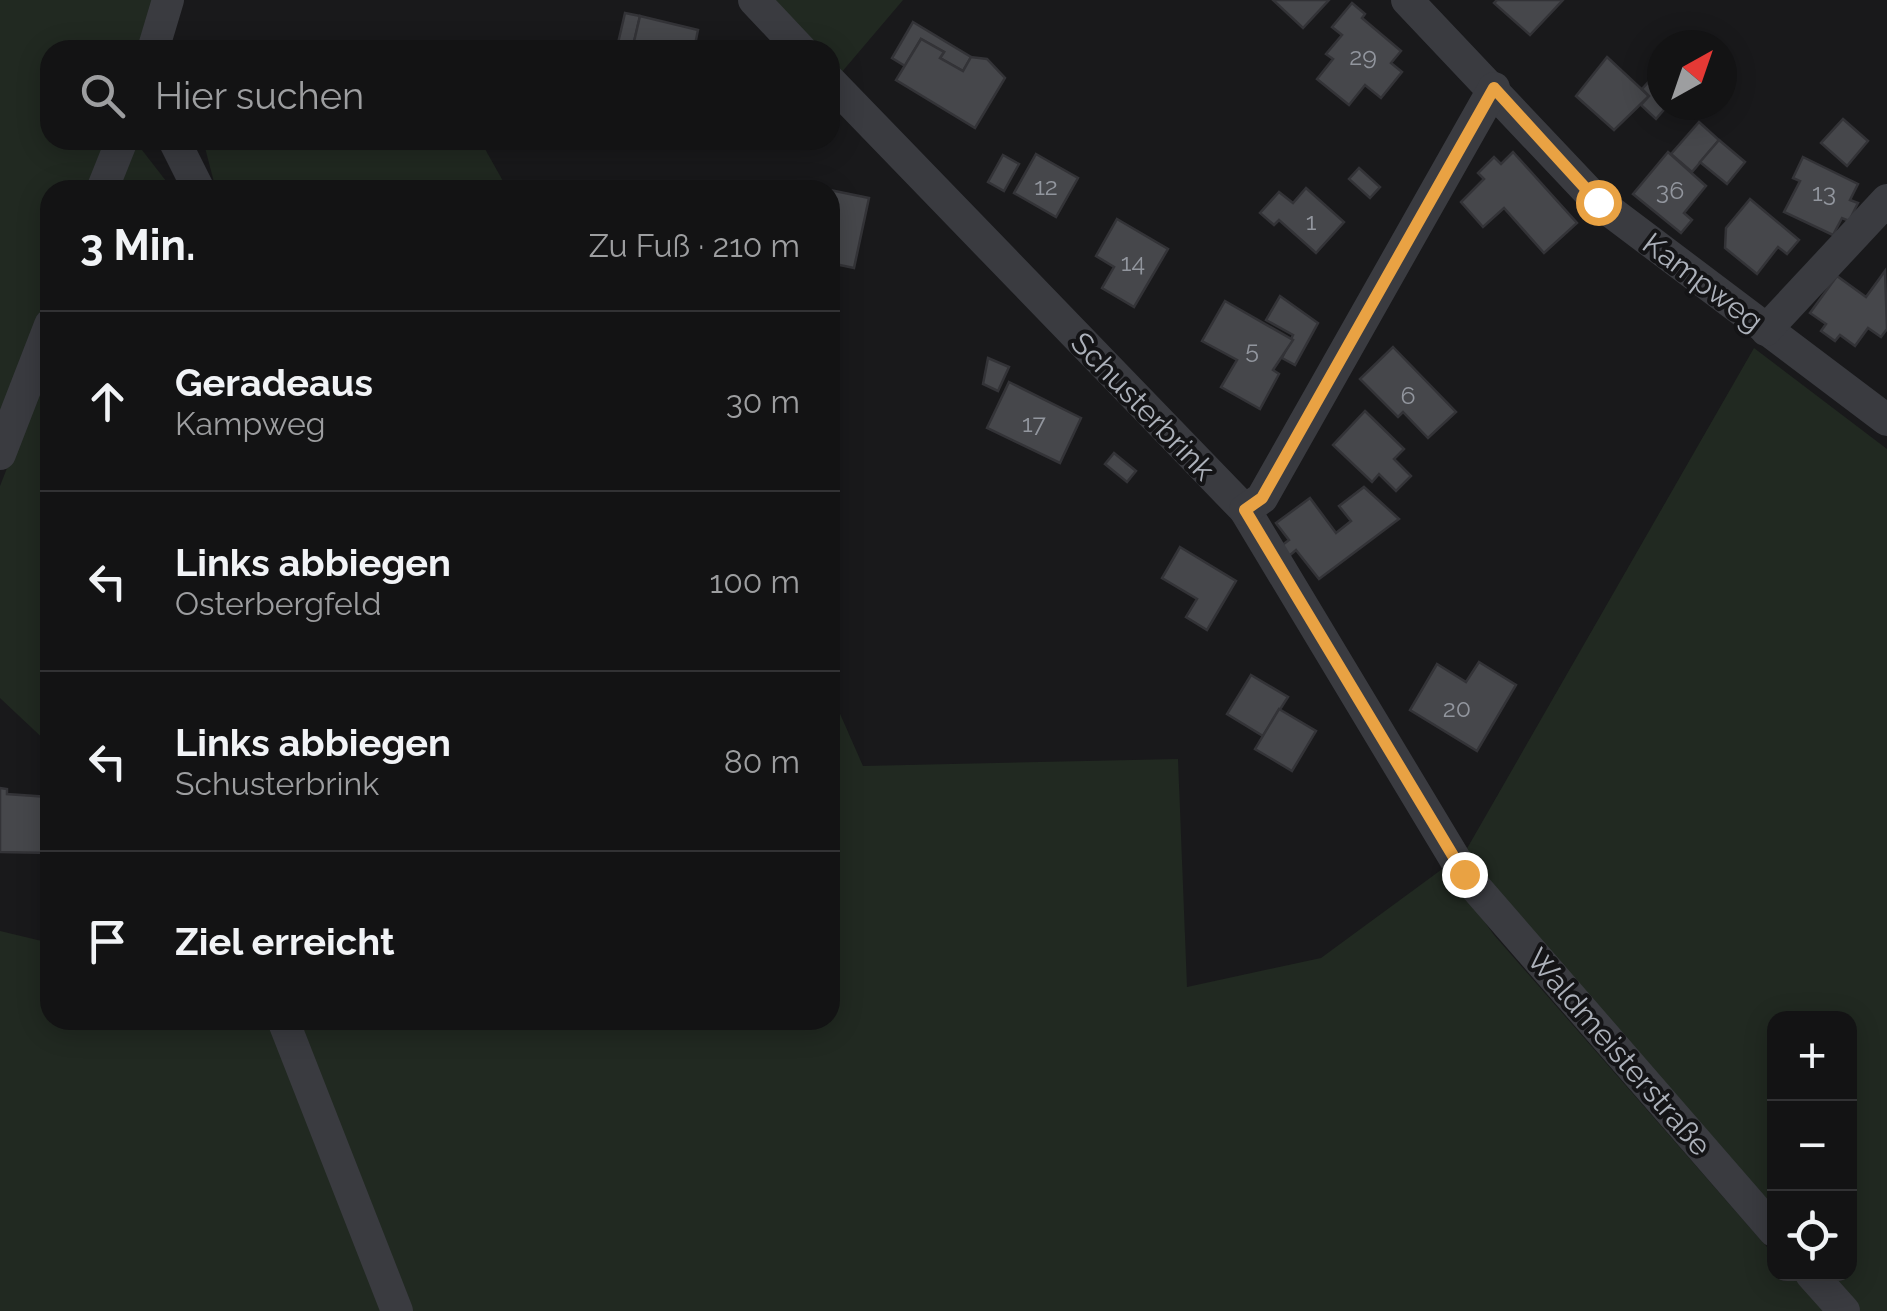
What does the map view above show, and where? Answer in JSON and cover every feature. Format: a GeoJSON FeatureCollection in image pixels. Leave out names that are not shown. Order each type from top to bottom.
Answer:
{"type":"FeatureCollection","features":[{"type":"Feature","properties":{"kind":"street"},"geometry":{"type":"LineString","coordinates":[[157,40],[168,0]]}},
{"type":"Feature","properties":{"kind":"street"},"geometry":{"type":"LineString","coordinates":[[754,0],[792,40]]}},
{"type":"Feature","properties":{"kind":"street","name":"Kampweg"},"geometry":{"type":"LineString","coordinates":[[1407,0],[1598,202],[1887,420]]}},
{"type":"Feature","properties":{"kind":"street"},"geometry":{"type":"LineString","coordinates":[[1245,510],[1262,498],[1494,88]]}},
{"type":"Feature","properties":{"kind":"street","name":"Schusterbrink"},"geometry":{"type":"LineString","coordinates":[[840,91],[1245,510],[1464,874]]}},
{"type":"Feature","properties":{"kind":"street"},"geometry":{"type":"LineString","coordinates":[[106,180],[118,150]]}},
{"type":"Feature","properties":{"kind":"street"},"geometry":{"type":"LineString","coordinates":[[179,150],[193,180]]}},
{"type":"Feature","properties":{"kind":"street"},"geometry":{"type":"LineString","coordinates":[[1766,330],[1887,200]]}},
{"type":"Feature","properties":{"kind":"street"},"geometry":{"type":"LineString","coordinates":[[0,454],[40,351]]}},
{"type":"Feature","properties":{"kind":"street","name":"Waldmeisterstraße"},"geometry":{"type":"LineString","coordinates":[[1464,874],[1767,1223]]}},
{"type":"Feature","properties":{"kind":"street"},"geometry":{"type":"LineString","coordinates":[[288,1030],[396,1311]]}},
{"type":"Feature","properties":{"kind":"street"},"geometry":{"type":"LineString","coordinates":[[1818,1281],[1844,1311]]}},
{"type":"Feature","properties":{"kind":"shaded area"},"geometry":{"type":"Polygon","coordinates":[[[0,0],[154,0],[142,40],[40,40],[40,150],[108,150],[96,180],[40,180],[40,320],[0,420],[0,0]]]}},
{"type":"Feature","properties":{"kind":"shaded area"},"geometry":{"type":"Polygon","coordinates":[[[771,0],[903,0],[841,73],[840,40],[809,40],[771,0]]]}},
{"type":"Feature","properties":{"kind":"shaded area"},"geometry":{"type":"Polygon","coordinates":[[[132,150],[142,150],[165,180],[120,180],[132,150]]]}},
{"type":"Feature","properties":{"kind":"shaded area"},"geometry":{"type":"Polygon","coordinates":[[[206,150],[486,150],[502,180],[213,180],[206,150]]]}},
{"type":"Feature","properties":{"kind":"shaded area"},"geometry":{"type":"Polygon","coordinates":[[[1754,348],[1887,449],[1887,1311],[1859,1311],[1833,1281],[1857,1281],[1857,1011],[1767,1011],[1767,1204],[1465,852],[1754,348]]]}},
{"type":"Feature","properties":{"kind":"shaded area"},"geometry":{"type":"Polygon","coordinates":[[[40,384],[40,736],[0,698],[0,486],[40,384]]]}},
{"type":"Feature","properties":{"kind":"shaded area"},"geometry":{"type":"Polygon","coordinates":[[[840,714],[863,766],[1178,759],[1187,987],[1321,958],[1445,867],[1494,935],[1767,1247],[1767,1281],[1797,1281],[1824,1311],[0,1311],[0,931],[40,941],[40,1030],[840,1030],[840,714]]]}},
{"type":"Feature","properties":{"kind":"building"},"geometry":{"type":"Polygon","coordinates":[[[1273,0],[1329,0],[1303,28],[1273,0]]]}},
{"type":"Feature","properties":{"kind":"building"},"geometry":{"type":"Polygon","coordinates":[[[1563,0],[1530,35],[1494,3],[1563,0]]]}},
{"type":"Feature","properties":{"kind":"building"},"geometry":{"type":"Polygon","coordinates":[[[1352,3],[1365,14],[1362,18],[1401,51],[1391,63],[1402,72],[1381,98],[1365,85],[1349,105],[1317,79],[1333,59],[1326,54],[1342,35],[1332,27],[1352,3]]]}},
{"type":"Feature","properties":{"kind":"building"},"geometry":{"type":"Polygon","coordinates":[[[625,13],[640,16],[635,40],[619,40],[625,13]]]}},
{"type":"Feature","properties":{"kind":"building"},"geometry":{"type":"Polygon","coordinates":[[[640,16],[698,30],[696,40],[634,40],[640,16]]]}},
{"type":"Feature","properties":{"kind":"building"},"geometry":{"type":"Polygon","coordinates":[[[913,22],[971,57],[963,71],[940,58],[944,52],[921,39],[905,66],[892,58],[913,22]]]}},
{"type":"Feature","properties":{"kind":"building"},"geometry":{"type":"Polygon","coordinates":[[[921,39],[944,52],[940,58],[963,71],[971,57],[987,59],[1005,78],[975,128],[896,80],[921,39]]]}},
{"type":"Feature","properties":{"kind":"building"},"geometry":{"type":"Polygon","coordinates":[[[1607,57],[1647,98],[1614,130],[1576,96],[1607,57]]]}},
{"type":"Feature","properties":{"kind":"building"},"geometry":{"type":"Polygon","coordinates":[[[1843,119],[1868,141],[1847,166],[1821,143],[1843,119]]]}},
{"type":"Feature","properties":{"kind":"building"},"geometry":{"type":"Polygon","coordinates":[[[1699,122],[1719,140],[1692,172],[1671,154],[1699,122]]]}},
{"type":"Feature","properties":{"kind":"building"},"geometry":{"type":"Polygon","coordinates":[[[1719,140],[1745,162],[1727,184],[1700,162],[1719,140]]]}},
{"type":"Feature","properties":{"kind":"building"},"geometry":{"type":"Polygon","coordinates":[[[1513,152],[1577,223],[1544,253],[1504,208],[1483,227],[1461,202],[1484,179],[1478,173],[1494,157],[1501,164],[1513,152]]]}},
{"type":"Feature","properties":{"kind":"building"},"geometry":{"type":"Polygon","coordinates":[[[1668,152],[1706,186],[1684,213],[1692,220],[1681,233],[1633,194],[1668,152]]]}},
{"type":"Feature","properties":{"kind":"building"},"geometry":{"type":"Polygon","coordinates":[[[1036,154],[1078,178],[1056,217],[1014,193],[1036,154]]]}},
{"type":"Feature","properties":{"kind":"building"},"geometry":{"type":"Polygon","coordinates":[[[1003,155],[1019,164],[1004,191],[988,182],[1003,155]]]}},
{"type":"Feature","properties":{"kind":"building"},"geometry":{"type":"Polygon","coordinates":[[[1803,157],[1858,184],[1850,200],[1858,203],[1849,221],[1842,218],[1833,235],[1784,212],[1800,181],[1793,178],[1803,157]]]}},
{"type":"Feature","properties":{"kind":"building"},"geometry":{"type":"Polygon","coordinates":[[[1359,168],[1380,187],[1370,198],[1349,179],[1359,168]]]}},
{"type":"Feature","properties":{"kind":"building"},"geometry":{"type":"Polygon","coordinates":[[[1306,188],[1344,222],[1316,253],[1279,220],[1274,225],[1260,213],[1279,192],[1293,203],[1306,188]]]}},
{"type":"Feature","properties":{"kind":"building"},"geometry":{"type":"Polygon","coordinates":[[[840,192],[869,198],[854,268],[840,265],[840,192]]]}},
{"type":"Feature","properties":{"kind":"building"},"geometry":{"type":"Polygon","coordinates":[[[1750,199],[1799,240],[1787,254],[1778,247],[1757,274],[1725,248],[1726,228],[1750,199]]]}},
{"type":"Feature","properties":{"kind":"building"},"geometry":{"type":"Polygon","coordinates":[[[1117,219],[1168,249],[1134,307],[1102,288],[1114,267],[1096,256],[1117,219]]]}},
{"type":"Feature","properties":{"kind":"building"},"geometry":{"type":"Polygon","coordinates":[[[1885,271],[1887,329],[1881,337],[1868,328],[1855,346],[1840,335],[1835,341],[1821,331],[1826,324],[1810,313],[1837,276],[1866,297],[1885,271]]]}},
{"type":"Feature","properties":{"kind":"building"},"geometry":{"type":"Polygon","coordinates":[[[1280,296],[1318,323],[1295,365],[1282,358],[1293,335],[1266,320],[1280,296]]]}},
{"type":"Feature","properties":{"kind":"building"},"geometry":{"type":"Polygon","coordinates":[[[1225,301],[1293,340],[1273,370],[1279,374],[1260,409],[1221,387],[1237,360],[1202,341],[1225,301]]]}},
{"type":"Feature","properties":{"kind":"building"},"geometry":{"type":"Polygon","coordinates":[[[1393,347],[1456,412],[1428,438],[1403,412],[1398,417],[1360,379],[1393,347]]]}},
{"type":"Feature","properties":{"kind":"building"},"geometry":{"type":"Polygon","coordinates":[[[988,358],[1009,367],[998,391],[983,384],[988,358]]]}},
{"type":"Feature","properties":{"kind":"building"},"geometry":{"type":"Polygon","coordinates":[[[1009,382],[1081,418],[1060,463],[987,428],[1009,382]]]}},
{"type":"Feature","properties":{"kind":"building"},"geometry":{"type":"Polygon","coordinates":[[[1365,411],[1404,449],[1394,459],[1411,476],[1396,491],[1379,474],[1372,482],[1333,445],[1365,411]]]}},
{"type":"Feature","properties":{"kind":"building"},"geometry":{"type":"Polygon","coordinates":[[[1114,453],[1136,471],[1127,482],[1105,464],[1114,453]]]}},
{"type":"Feature","properties":{"kind":"building"},"geometry":{"type":"Polygon","coordinates":[[[1364,487],[1399,519],[1319,579],[1296,550],[1289,556],[1281,546],[1289,540],[1276,523],[1310,498],[1336,533],[1351,521],[1339,506],[1364,487]]]}},
{"type":"Feature","properties":{"kind":"building"},"geometry":{"type":"Polygon","coordinates":[[[1180,547],[1236,581],[1207,630],[1186,617],[1197,599],[1162,578],[1180,547]]]}},
{"type":"Feature","properties":{"kind":"building"},"geometry":{"type":"Polygon","coordinates":[[[1479,662],[1516,685],[1477,751],[1410,710],[1437,664],[1466,682],[1479,662]]]}},
{"type":"Feature","properties":{"kind":"building"},"geometry":{"type":"Polygon","coordinates":[[[1251,675],[1288,697],[1263,736],[1227,714],[1251,675]]]}},
{"type":"Feature","properties":{"kind":"building"},"geometry":{"type":"Polygon","coordinates":[[[1279,709],[1316,731],[1292,771],[1255,749],[1279,709]]]}},
{"type":"Feature","properties":{"kind":"building"},"geometry":{"type":"Polygon","coordinates":[[[0,788],[7,789],[7,794],[40,796],[40,853],[0,852],[0,788]]]}},
{"type":"Feature","properties":{"kind":"route"},"geometry":{"type":"LineString","coordinates":[[1464,874],[1245,510],[1262,498],[1494,88],[1598,202]]}}]}
